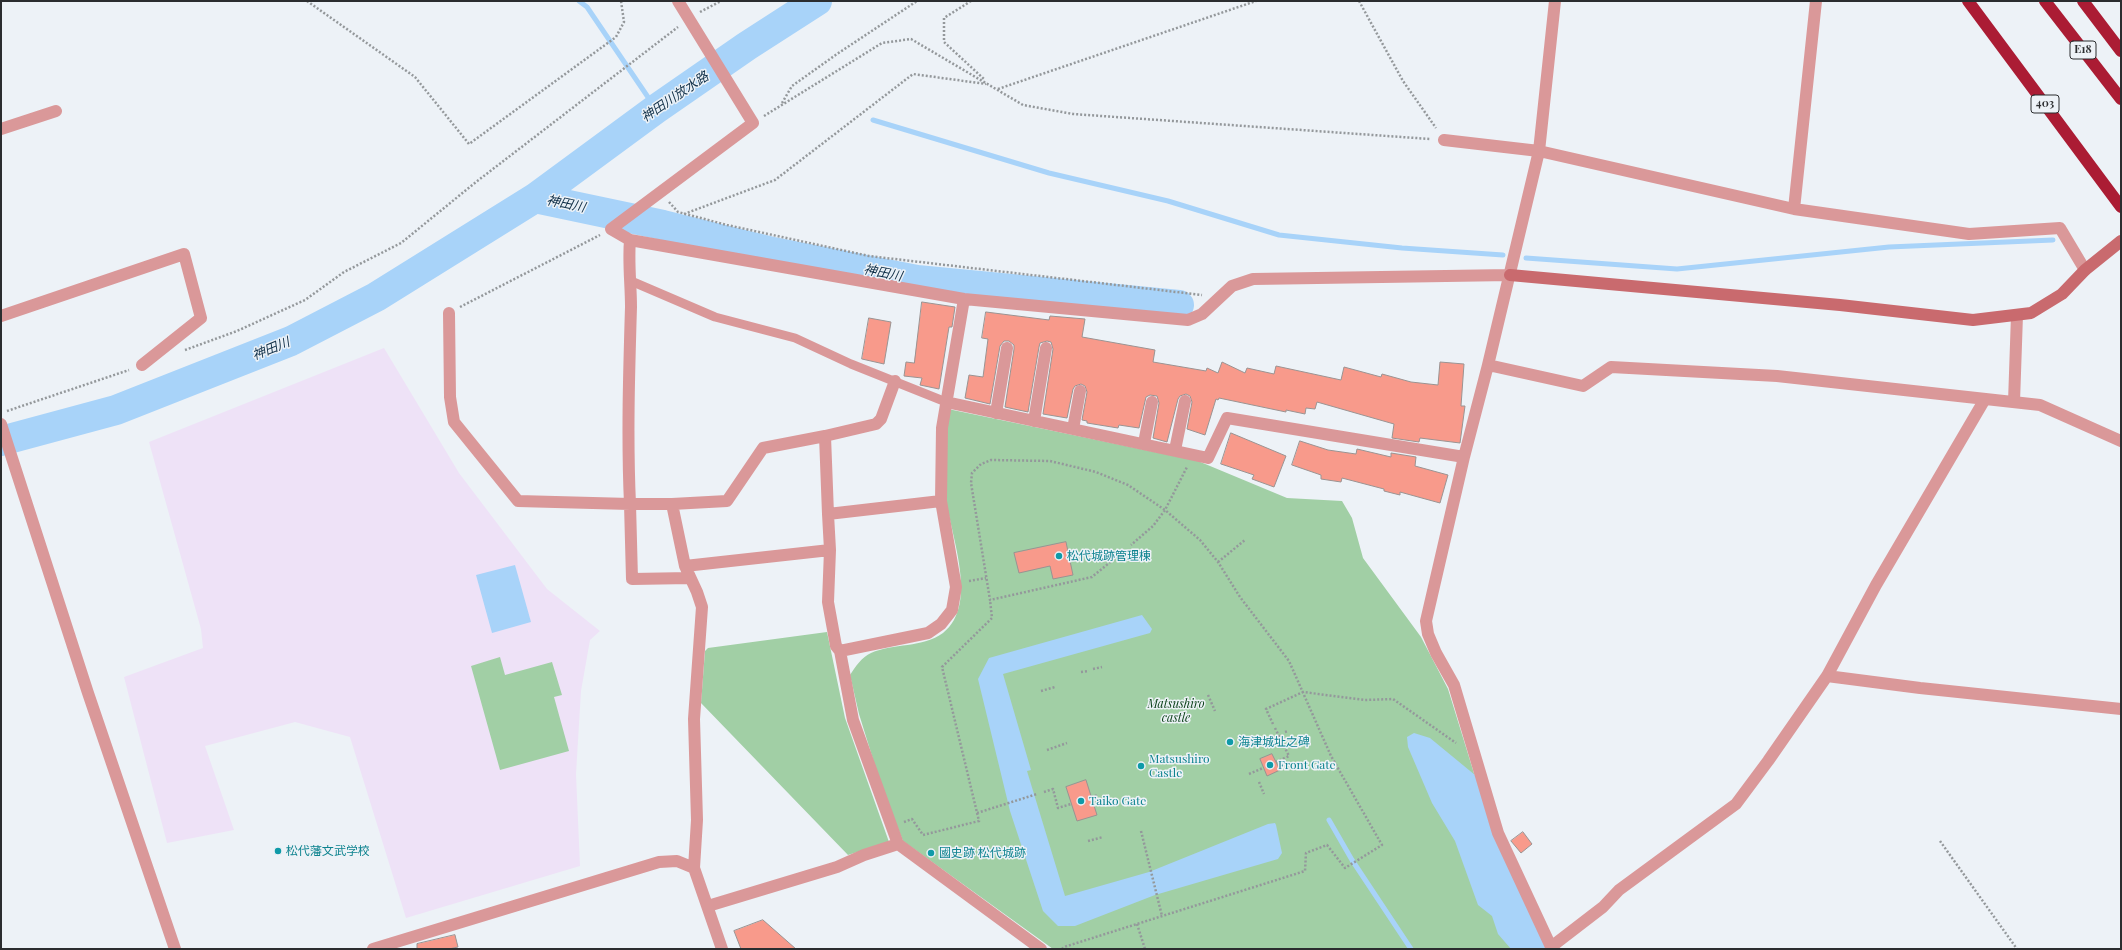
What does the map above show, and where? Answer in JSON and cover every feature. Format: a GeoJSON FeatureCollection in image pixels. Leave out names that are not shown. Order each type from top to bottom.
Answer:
{"type":"FeatureCollection","features":[{"type":"Feature","properties":{"kind":"highway","name":"403"},"geometry":{"type":"LineString","coordinates":[[1968,1],[2121,207]]}},
{"type":"Feature","properties":{"kind":"highway","name":"E18"},"geometry":{"type":"LineString","coordinates":[[2045,1],[2121,99]]}},
{"type":"Feature","properties":{"kind":"highway","name":"E18"},"geometry":{"type":"LineString","coordinates":[[2083,1],[2121,51]]}},
{"type":"Feature","properties":{"kind":"street"},"geometry":{"type":"LineString","coordinates":[[678,1],[753,123],[611,229],[630,240],[964,299],[1188,320],[1202,314],[1232,286],[1253,279],[1510,275],[1840,305],[1973,320],[2031,313],[2062,294],[2085,270],[2121,241]]}},
{"type":"Feature","properties":{"kind":"street"},"geometry":{"type":"LineString","coordinates":[[1555,1],[1539,151],[1488,365],[1464,457],[1426,621],[1428,634],[1436,653],[1454,685],[1498,833],[1552,948],[1603,907],[1619,890],[1736,804],[1827,676],[1876,585],[1986,399]]}},
{"type":"Feature","properties":{"kind":"street"},"geometry":{"type":"LineString","coordinates":[[1794,210],[1816,1]]}},
{"type":"Feature","properties":{"kind":"street"},"geometry":{"type":"LineString","coordinates":[[1,129],[56,111]]}},
{"type":"Feature","properties":{"kind":"street"},"geometry":{"type":"LineString","coordinates":[[1444,140],[1539,151],[1794,210],[1969,234],[2060,228],[2085,270]]}},
{"type":"Feature","properties":{"kind":"street"},"geometry":{"type":"LineString","coordinates":[[630,240],[628,257],[631,281],[628,381],[632,579],[690,578]]}},
{"type":"Feature","properties":{"kind":"street"},"geometry":{"type":"LineString","coordinates":[[1,316],[184,254],[201,318],[142,365]]}},
{"type":"Feature","properties":{"kind":"street"},"geometry":{"type":"LineString","coordinates":[[840,651],[928,633],[941,624],[952,610],[956,587],[941,501],[942,428],[964,299]]}},
{"type":"Feature","properties":{"kind":"street"},"geometry":{"type":"LineString","coordinates":[[449,313],[450,397],[454,422],[518,501],[630,504],[672,504],[727,501],[763,448],[876,424],[881,419],[895,381]]}},
{"type":"Feature","properties":{"kind":"street"},"geometry":{"type":"LineString","coordinates":[[2014,402],[2017,315]]}},
{"type":"Feature","properties":{"kind":"street"},"geometry":{"type":"LineString","coordinates":[[996,413],[1007,348]]}},
{"type":"Feature","properties":{"kind":"street"},"geometry":{"type":"LineString","coordinates":[[1034,421],[1046,348]]}},
{"type":"Feature","properties":{"kind":"street"},"geometry":{"type":"LineString","coordinates":[[1488,365],[1583,386],[1610,368],[1777,376],[2040,405],[2121,441]]}},
{"type":"Feature","properties":{"kind":"street"},"geometry":{"type":"LineString","coordinates":[[1073,429],[1080,391]]}},
{"type":"Feature","properties":{"kind":"street"},"geometry":{"type":"LineString","coordinates":[[946,402],[1144,443],[1208,458],[1227,418],[1464,457]]}},
{"type":"Feature","properties":{"kind":"street"},"geometry":{"type":"LineString","coordinates":[[1144,443],[1152,402]]}},
{"type":"Feature","properties":{"kind":"street"},"geometry":{"type":"LineString","coordinates":[[1175,450],[1185,402]]}},
{"type":"Feature","properties":{"kind":"street"},"geometry":{"type":"LineString","coordinates":[[1,424],[14,460],[88,693],[175,949]]}},
{"type":"Feature","properties":{"kind":"street"},"geometry":{"type":"LineString","coordinates":[[825,436],[830,550],[828,602],[836,646],[840,651],[852,720],[890,825],[898,844],[1041,949]]}},
{"type":"Feature","properties":{"kind":"street"},"geometry":{"type":"LineString","coordinates":[[828,514],[941,501]]}},
{"type":"Feature","properties":{"kind":"street"},"geometry":{"type":"LineString","coordinates":[[672,504],[684,566],[702,607],[694,719],[697,820],[694,868],[722,949]]}},
{"type":"Feature","properties":{"kind":"street"},"geometry":{"type":"LineString","coordinates":[[684,566],[830,550]]}},
{"type":"Feature","properties":{"kind":"street"},"geometry":{"type":"LineString","coordinates":[[1827,676],[1920,688],[2121,709]]}},
{"type":"Feature","properties":{"kind":"street"},"geometry":{"type":"LineString","coordinates":[[708,906],[837,867],[864,855],[898,844]]}},
{"type":"Feature","properties":{"kind":"street"},"geometry":{"type":"LineString","coordinates":[[373,949],[659,862],[676,861],[694,868]]}},
{"type":"Feature","properties":{"kind":"lane"},"geometry":{"type":"LineString","coordinates":[[631,281],[715,317],[795,338],[851,364],[946,402]]}},
{"type":"Feature","properties":{"kind":"path"},"geometry":{"type":"LineString","coordinates":[[307,1],[415,77],[469,144],[616,37],[624,22],[621,1]]}},
{"type":"Feature","properties":{"kind":"path"},"geometry":{"type":"LineString","coordinates":[[344,272],[400,242],[476,182],[721,1]]}},
{"type":"Feature","properties":{"kind":"path"},"geometry":{"type":"LineString","coordinates":[[781,105],[792,86],[917,1]]}},
{"type":"Feature","properties":{"kind":"path"},"geometry":{"type":"LineString","coordinates":[[971,1],[944,18],[944,42],[989,84]]}},
{"type":"Feature","properties":{"kind":"path"},"geometry":{"type":"LineString","coordinates":[[997,89],[1256,1]]}},
{"type":"Feature","properties":{"kind":"path"},"geometry":{"type":"LineString","coordinates":[[1359,1],[1403,81],[1444,140]]}},
{"type":"Feature","properties":{"kind":"path"},"geometry":{"type":"LineString","coordinates":[[753,123],[882,43],[911,39],[1023,105],[1073,114],[1444,140]]}},
{"type":"Feature","properties":{"kind":"path"},"geometry":{"type":"LineString","coordinates":[[684,214],[775,180],[913,74],[989,84]]}},
{"type":"Feature","properties":{"kind":"path"},"geometry":{"type":"LineString","coordinates":[[660,193],[678,212],[684,214],[727,225],[869,256],[1030,276],[1221,296]]}},
{"type":"Feature","properties":{"kind":"path"},"geometry":{"type":"LineString","coordinates":[[449,313],[611,229]]}},
{"type":"Feature","properties":{"kind":"path"},"geometry":{"type":"LineString","coordinates":[[1131,545],[1148,530],[1165,510],[1194,455]]}},
{"type":"Feature","properties":{"kind":"path"},"geometry":{"type":"LineString","coordinates":[[890,825],[912,819],[923,836],[979,821],[942,667],[992,618],[972,483],[972,473],[981,464],[991,460],[1013,459],[1050,461],[1096,472],[1128,485],[1165,510],[1200,540],[1218,562],[1240,597],[1289,661],[1331,756],[1382,845],[1345,868],[1327,846],[1306,853],[1305,871],[1062,949]]}},
{"type":"Feature","properties":{"kind":"path"},"geometry":{"type":"LineString","coordinates":[[1218,562],[1245,540]]}},
{"type":"Feature","properties":{"kind":"path"},"geometry":{"type":"LineString","coordinates":[[990,600],[1092,577],[1120,554]]}},
{"type":"Feature","properties":{"kind":"path"},"geometry":{"type":"LineString","coordinates":[[1093,669],[1102,667]]}},
{"type":"Feature","properties":{"kind":"path"},"geometry":{"type":"LineString","coordinates":[[1081,672],[1089,671]]}},
{"type":"Feature","properties":{"kind":"path"},"geometry":{"type":"LineString","coordinates":[[1041,691],[1054,687]]}},
{"type":"Feature","properties":{"kind":"path"},"geometry":{"type":"LineString","coordinates":[[1273,724],[1266,709],[1303,692],[1365,700],[1393,699],[1476,756]]}},
{"type":"Feature","properties":{"kind":"path"},"geometry":{"type":"LineString","coordinates":[[1208,695],[1215,712]]}},
{"type":"Feature","properties":{"kind":"path"},"geometry":{"type":"LineString","coordinates":[[1276,728],[1289,756],[1276,762]]}},
{"type":"Feature","properties":{"kind":"path"},"geometry":{"type":"LineString","coordinates":[[1047,750],[1067,744]]}},
{"type":"Feature","properties":{"kind":"path"},"geometry":{"type":"LineString","coordinates":[[1249,774],[1263,768]]}},
{"type":"Feature","properties":{"kind":"path"},"geometry":{"type":"LineString","coordinates":[[1259,782],[1264,794]]}},
{"type":"Feature","properties":{"kind":"path"},"geometry":{"type":"LineString","coordinates":[[1044,792],[1053,789],[1058,808],[1072,804]]}},
{"type":"Feature","properties":{"kind":"path"},"geometry":{"type":"LineString","coordinates":[[977,813],[1037,794]]}},
{"type":"Feature","properties":{"kind":"path"},"geometry":{"type":"LineString","coordinates":[[1092,798],[1098,795]]}},
{"type":"Feature","properties":{"kind":"path"},"geometry":{"type":"LineString","coordinates":[[1140,831],[1162,916]]}},
{"type":"Feature","properties":{"kind":"path"},"geometry":{"type":"LineString","coordinates":[[1088,841],[1103,837]]}},
{"type":"Feature","properties":{"kind":"path"},"geometry":{"type":"LineString","coordinates":[[1940,841],[2017,949]]}},
{"type":"Feature","properties":{"kind":"path"},"geometry":{"type":"LineString","coordinates":[[1137,924],[1145,949]]}},
{"type":"Feature","properties":{"kind":"shaded area"},"geometry":{"type":"Polygon","coordinates":[[[384,348],[459,473],[547,589],[600,631],[590,640],[581,691],[576,774],[580,866],[406,918],[350,737],[295,722],[205,746],[234,830],[167,843],[124,677],[203,648],[201,629],[149,442],[384,348]]]}},
{"type":"Feature","properties":{"kind":"green space","name":"Matsushiro castle"},"geometry":{"type":"Polygon","coordinates":[[[948,409],[1198,461],[1287,498],[1342,501],[1352,518],[1363,558],[1421,637],[1448,689],[1493,835],[1547,949],[1053,949],[903,841],[881,785],[859,714],[850,675],[856,666],[871,653],[926,641],[943,633],[954,620],[960,604],[961,585],[959,565],[945,491],[948,409]]]}},
{"type":"Feature","properties":{"kind":"green space"},"geometry":{"type":"Polygon","coordinates":[[[827,632],[845,718],[889,842],[848,855],[701,703],[705,651],[708,648],[827,632]]]}},
{"type":"Feature","properties":{"kind":"green space"},"geometry":{"type":"Polygon","coordinates":[[[500,657],[505,675],[552,662],[562,695],[554,697],[569,751],[500,770],[471,666],[500,657]]]}},
{"type":"Feature","properties":{"kind":"water"},"geometry":{"type":"Polygon","coordinates":[[[515,565],[531,622],[492,633],[476,575],[515,565]]]}},
{"type":"Feature","properties":{"kind":"water"},"geometry":{"type":"Polygon","coordinates":[[[1142,615],[1152,629],[1150,633],[1003,674],[1031,770],[1027,771],[1065,896],[1149,872],[1268,824],[1275,823],[1276,825],[1282,853],[1278,859],[1155,895],[1075,926],[1058,926],[1043,911],[1010,811],[978,679],[989,658],[1142,615]]]}},
{"type":"Feature","properties":{"kind":"water"},"geometry":{"type":"Polygon","coordinates":[[[1414,733],[1430,738],[1475,775],[1547,949],[1511,949],[1498,934],[1492,916],[1478,905],[1455,841],[1432,803],[1408,747],[1407,737],[1414,733]]]}},
{"type":"Feature","properties":{"kind":"building"},"geometry":{"type":"Polygon","coordinates":[[[922,302],[955,307],[952,327],[949,327],[939,389],[920,385],[922,378],[904,376],[906,362],[914,363],[922,302]]]}},
{"type":"Feature","properties":{"kind":"building"},"geometry":{"type":"Polygon","coordinates":[[[986,312],[1049,320],[1050,316],[1085,319],[1082,337],[1155,350],[1153,362],[1206,371],[1207,368],[1218,373],[1222,362],[1245,373],[1247,368],[1274,374],[1276,366],[1341,380],[1344,367],[1381,377],[1382,374],[1411,382],[1438,385],[1440,362],[1464,364],[1461,406],[1465,406],[1460,443],[1420,438],[1419,442],[1392,438],[1394,424],[1317,402],[1315,409],[1306,408],[1305,414],[1286,410],[1286,412],[1219,398],[1218,400],[1216,399],[1205,435],[1187,429],[1192,402],[1190,396],[1186,394],[1180,396],[1178,399],[1167,442],[1153,438],[1159,403],[1157,396],[1150,395],[1146,397],[1139,428],[1119,425],[1118,428],[1087,423],[1087,421],[1082,420],[1087,392],[1085,386],[1081,384],[1075,386],[1073,389],[1067,418],[1043,414],[1053,349],[1051,342],[1047,341],[1040,343],[1028,412],[1005,407],[1014,349],[1014,345],[1009,341],[1004,341],[1000,346],[990,404],[965,398],[969,375],[983,377],[988,339],[982,338],[986,312]]]}},
{"type":"Feature","properties":{"kind":"building"},"geometry":{"type":"Polygon","coordinates":[[[869,318],[891,322],[884,364],[862,359],[869,318]]]}},
{"type":"Feature","properties":{"kind":"building"},"geometry":{"type":"Polygon","coordinates":[[[1231,433],[1286,456],[1274,487],[1252,479],[1254,475],[1221,464],[1231,433]]]}},
{"type":"Feature","properties":{"kind":"building"},"geometry":{"type":"Polygon","coordinates":[[[1300,441],[1328,450],[1356,454],[1357,449],[1391,457],[1391,453],[1416,457],[1415,466],[1448,475],[1440,503],[1400,492],[1400,495],[1384,491],[1384,489],[1342,478],[1341,482],[1321,479],[1321,475],[1292,465],[1300,441]]]}},
{"type":"Feature","properties":{"kind":"building"},"geometry":{"type":"Polygon","coordinates":[[[1066,542],[1073,575],[1053,579],[1050,566],[1019,573],[1014,553],[1066,542]]]}},
{"type":"Feature","properties":{"kind":"building","name":"Front Gate"},"geometry":{"type":"Polygon","coordinates":[[[1272,754],[1280,770],[1267,776],[1260,759],[1272,754]]]}},
{"type":"Feature","properties":{"kind":"building","name":"Taiko Gate"},"geometry":{"type":"Polygon","coordinates":[[[1086,780],[1097,815],[1077,821],[1066,787],[1086,780]]]}},
{"type":"Feature","properties":{"kind":"building"},"geometry":{"type":"Polygon","coordinates":[[[1523,832],[1532,844],[1521,853],[1511,841],[1523,832]]]}},
{"type":"Feature","properties":{"kind":"building"},"geometry":{"type":"Polygon","coordinates":[[[763,920],[796,949],[741,949],[734,931],[763,920]]]}},
{"type":"Feature","properties":{"kind":"building"},"geometry":{"type":"Polygon","coordinates":[[[455,935],[458,947],[449,949],[417,949],[417,944],[455,935]]]}},
{"type":"Feature","properties":{"kind":"waterway","name":"神田川放水路"},"geometry":{"type":"LineString","coordinates":[[579,1],[587,7],[656,109]]}},
{"type":"Feature","properties":{"kind":"waterway","name":"神田川"},"geometry":{"type":"LineString","coordinates":[[1,441],[116,410],[291,341],[376,297],[535,198],[656,109],[747,46],[817,1]]}},
{"type":"Feature","properties":{"kind":"waterway"},"geometry":{"type":"LineString","coordinates":[[747,46],[761,51]]}},
{"type":"Feature","properties":{"kind":"waterway"},"geometry":{"type":"LineString","coordinates":[[873,120],[1049,173],[1168,201],[1279,235],[1402,248],[1503,255]]}},
{"type":"Feature","properties":{"kind":"waterway","name":"神田川"},"geometry":{"type":"LineString","coordinates":[[535,198],[663,225],[773,252],[917,280],[1179,305]]}},
{"type":"Feature","properties":{"kind":"waterway"},"geometry":{"type":"LineString","coordinates":[[1526,258],[1677,269],[1889,247],[2053,240]]}},
{"type":"Feature","properties":{"kind":"waterway"},"geometry":{"type":"LineString","coordinates":[[1329,820],[1352,860],[1411,949]]}},
{"type":"Feature","properties":{"kind":"place","name":"松代城跡管理棟"},"geometry":{"type":"Point","coordinates":[1059,556]}},
{"type":"Feature","properties":{"kind":"place","name":"海津城址之碑"},"geometry":{"type":"Point","coordinates":[1230,742]}},
{"type":"Feature","properties":{"kind":"place","name":"Front Gate"},"geometry":{"type":"Point","coordinates":[1270,765]}},
{"type":"Feature","properties":{"kind":"place","name":"Matsushiro Castle"},"geometry":{"type":"Point","coordinates":[1141,766]}},
{"type":"Feature","properties":{"kind":"place","name":"Taiko Gate"},"geometry":{"type":"Point","coordinates":[1081,801]}},
{"type":"Feature","properties":{"kind":"place","name":"松代藩文武学校"},"geometry":{"type":"Point","coordinates":[278,851]}},
{"type":"Feature","properties":{"kind":"place","name":"國史跡 松代城跡"},"geometry":{"type":"Point","coordinates":[931,853]}}]}
